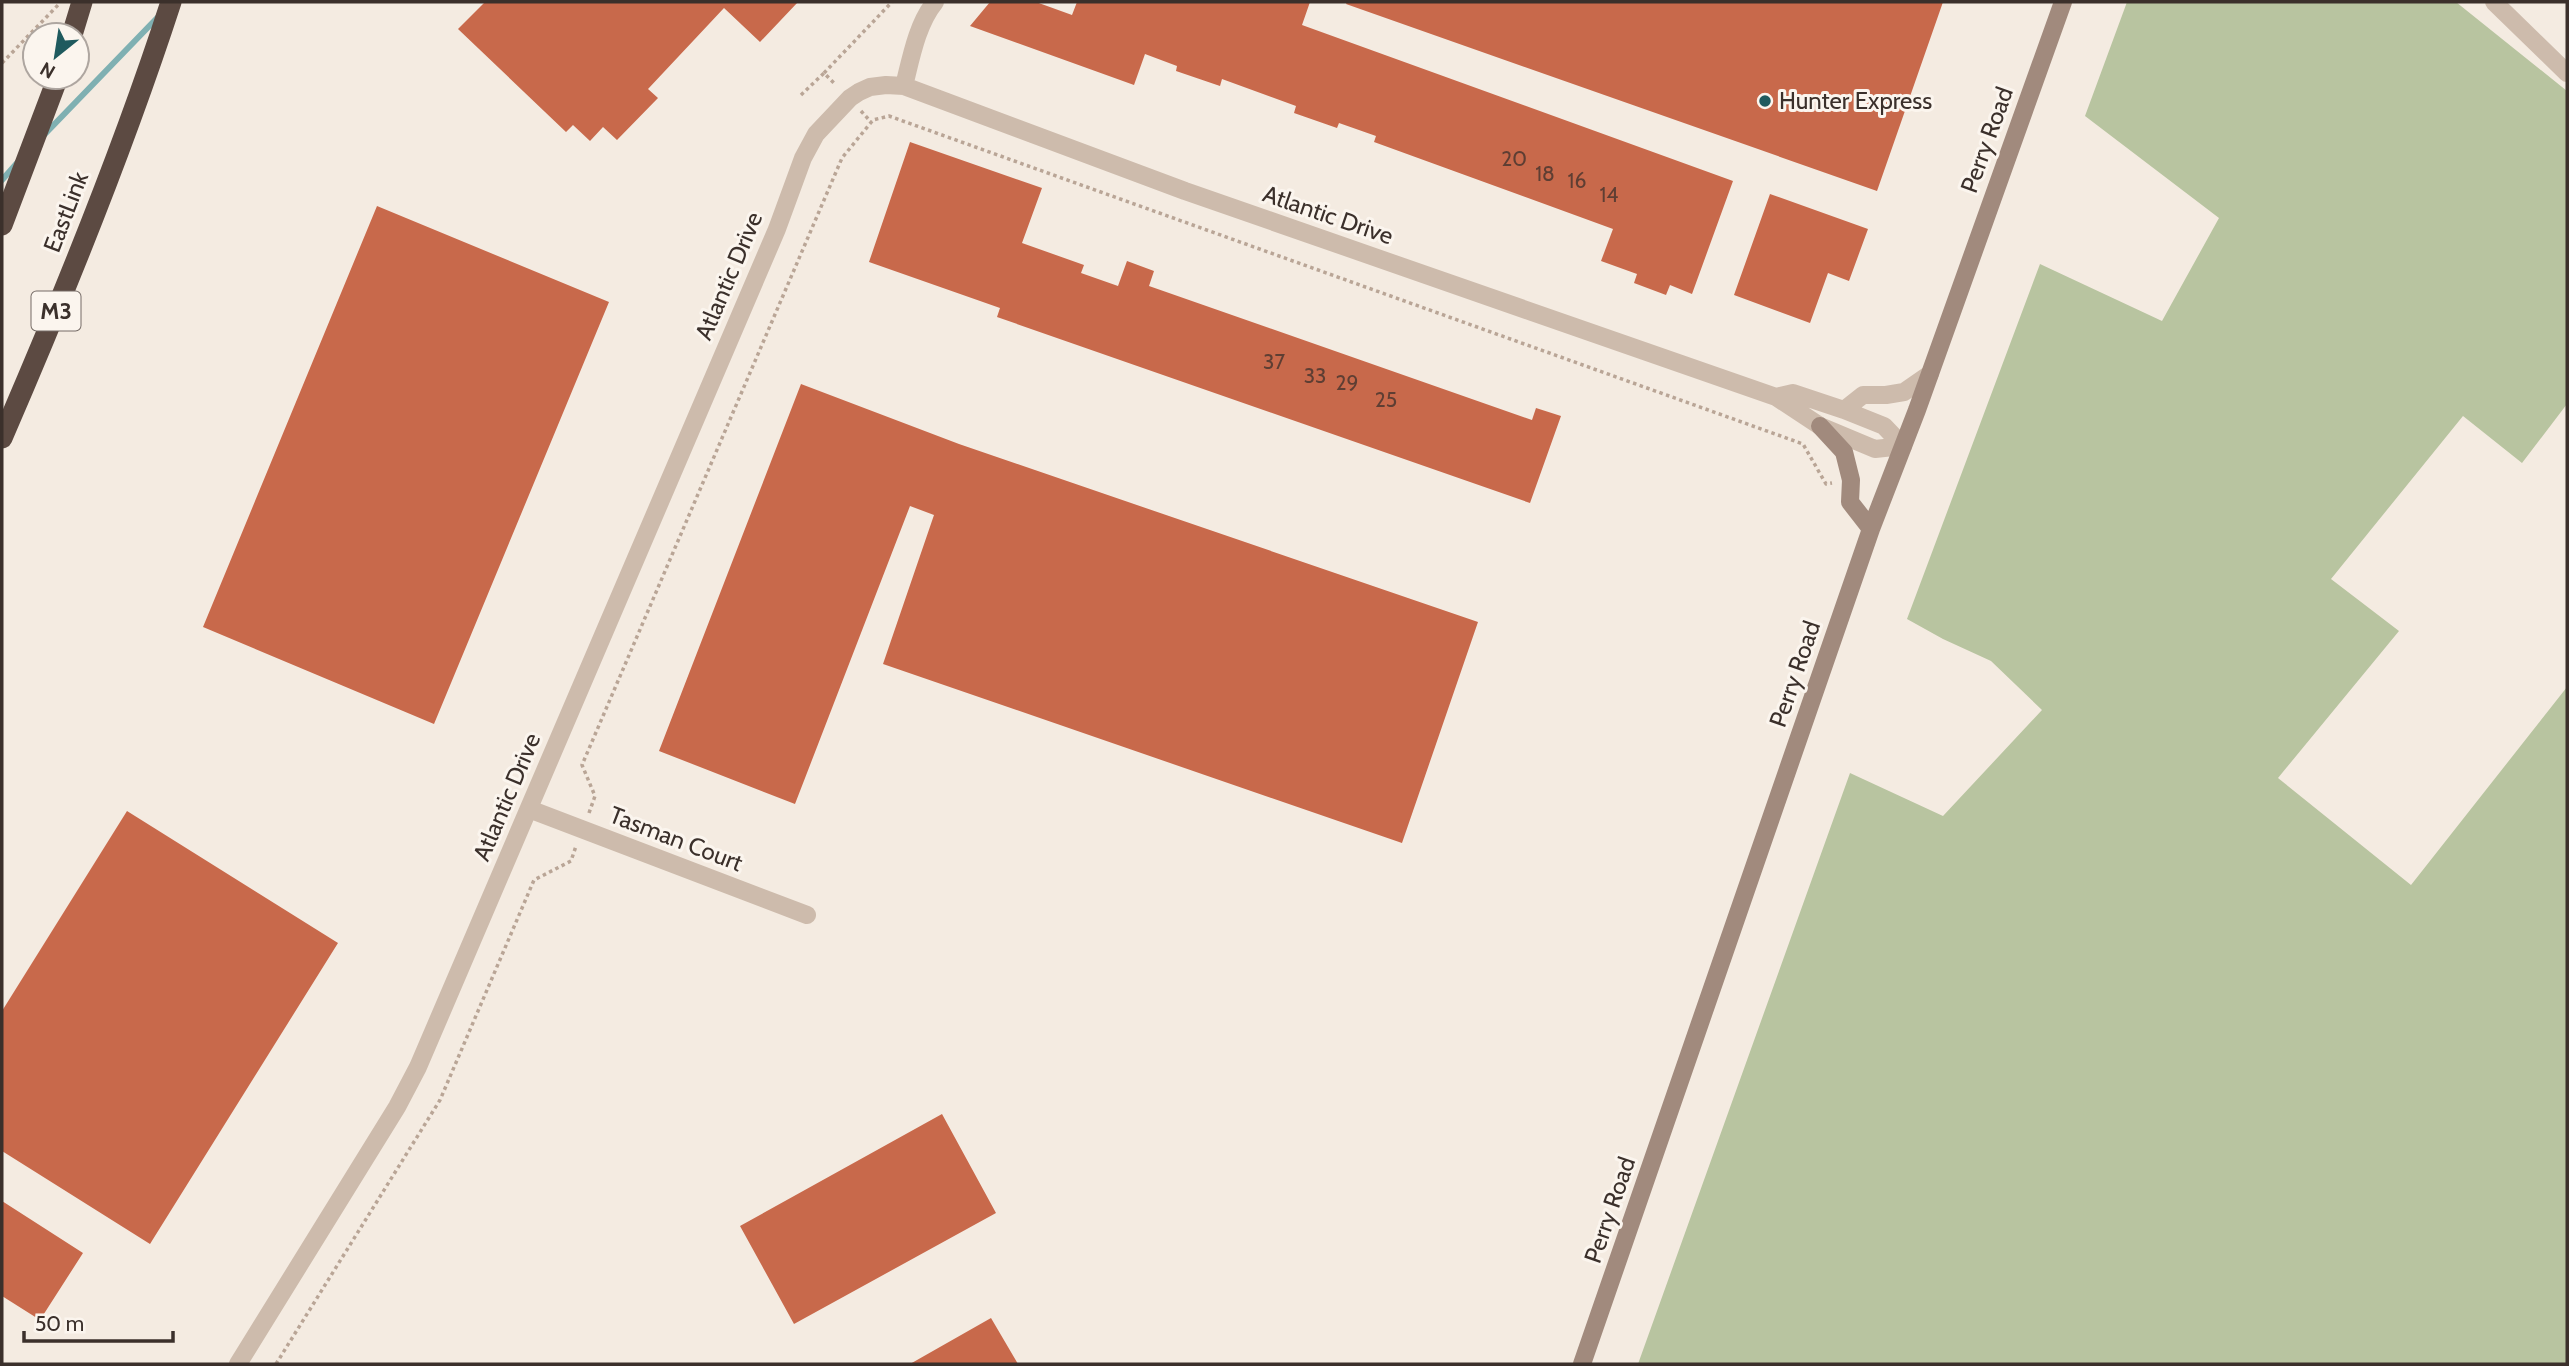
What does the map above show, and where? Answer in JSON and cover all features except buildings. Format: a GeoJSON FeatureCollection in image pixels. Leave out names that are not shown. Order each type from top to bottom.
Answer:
{"type":"FeatureCollection","features":[{"type":"Feature","properties":{"kind":"highway"},"geometry":{"type":"LineString","coordinates":[[76,21],[82,2]]}},
{"type":"Feature","properties":{"kind":"highway","name":"EastLink"},"geometry":{"type":"LineString","coordinates":[[2,438],[46,337],[171,2]]}},
{"type":"Feature","properties":{"kind":"highway"},"geometry":{"type":"LineString","coordinates":[[2,225],[53,91]]}},
{"type":"Feature","properties":{"kind":"main road","name":"Perry Road"},"geometry":{"type":"LineString","coordinates":[[1582,1364],[1871,529],[1930,374],[2063,2]]}},
{"type":"Feature","properties":{"kind":"main road"},"geometry":{"type":"LineString","coordinates":[[1820,426],[1844,452],[1851,480],[1850,502],[1871,529]]}},
{"type":"Feature","properties":{"kind":"street"},"geometry":{"type":"LineString","coordinates":[[904,86],[919,34],[935,2]]}},
{"type":"Feature","properties":{"kind":"street"},"geometry":{"type":"LineString","coordinates":[[2494,2],[2567,73]]}},
{"type":"Feature","properties":{"kind":"street","name":"Atlantic Drive"},"geometry":{"type":"LineString","coordinates":[[238,1364],[397,1108],[418,1067],[777,229],[810,146],[816,134],[850,98],[870,87],[904,86],[1185,191],[1776,397],[1820,426],[1875,449],[1903,446]]}},
{"type":"Feature","properties":{"kind":"street"},"geometry":{"type":"LineString","coordinates":[[1844,410],[1863,394],[1904,392],[1930,374]]}},
{"type":"Feature","properties":{"kind":"street","name":"Atlantic Drive"},"geometry":{"type":"LineString","coordinates":[[1776,397],[1793,393],[1844,410],[1884,426],[1903,446]]}},
{"type":"Feature","properties":{"kind":"street","name":"Tasman Court"},"geometry":{"type":"LineString","coordinates":[[528,809],[807,915]]}},
{"type":"Feature","properties":{"kind":"path"},"geometry":{"type":"LineString","coordinates":[[2,63],[61,2]]}},
{"type":"Feature","properties":{"kind":"path"},"geometry":{"type":"LineString","coordinates":[[824,73],[892,2]]}},
{"type":"Feature","properties":{"kind":"path"},"geometry":{"type":"LineString","coordinates":[[276,1364],[440,1100],[534,880],[570,861],[595,796],[582,765],[842,158],[873,120],[889,116],[1803,443],[1826,484],[1851,480]]}},
{"type":"Feature","properties":{"kind":"green space"},"geometry":{"type":"Polygon","coordinates":[[[2127,2],[2456,2],[2567,91],[2567,404],[2522,463],[2463,416],[2331,579],[2399,631],[2278,778],[2411,885],[2567,687],[2567,1364],[1638,1364],[1850,773],[1943,816],[2042,710],[1991,661],[1907,619],[2040,264],[2162,321],[2219,218],[2085,116],[2127,2]]]}},
{"type":"Feature","properties":{"kind":"waterway"},"geometry":{"type":"LineString","coordinates":[[44,135],[158,17]]}},
{"type":"Feature","properties":{"kind":"waterway"},"geometry":{"type":"LineString","coordinates":[[2,180],[17,163]]}},
{"type":"Feature","properties":{"kind":"place","name":"Hunter Express"},"geometry":{"type":"Point","coordinates":[1765,101]}}]}
